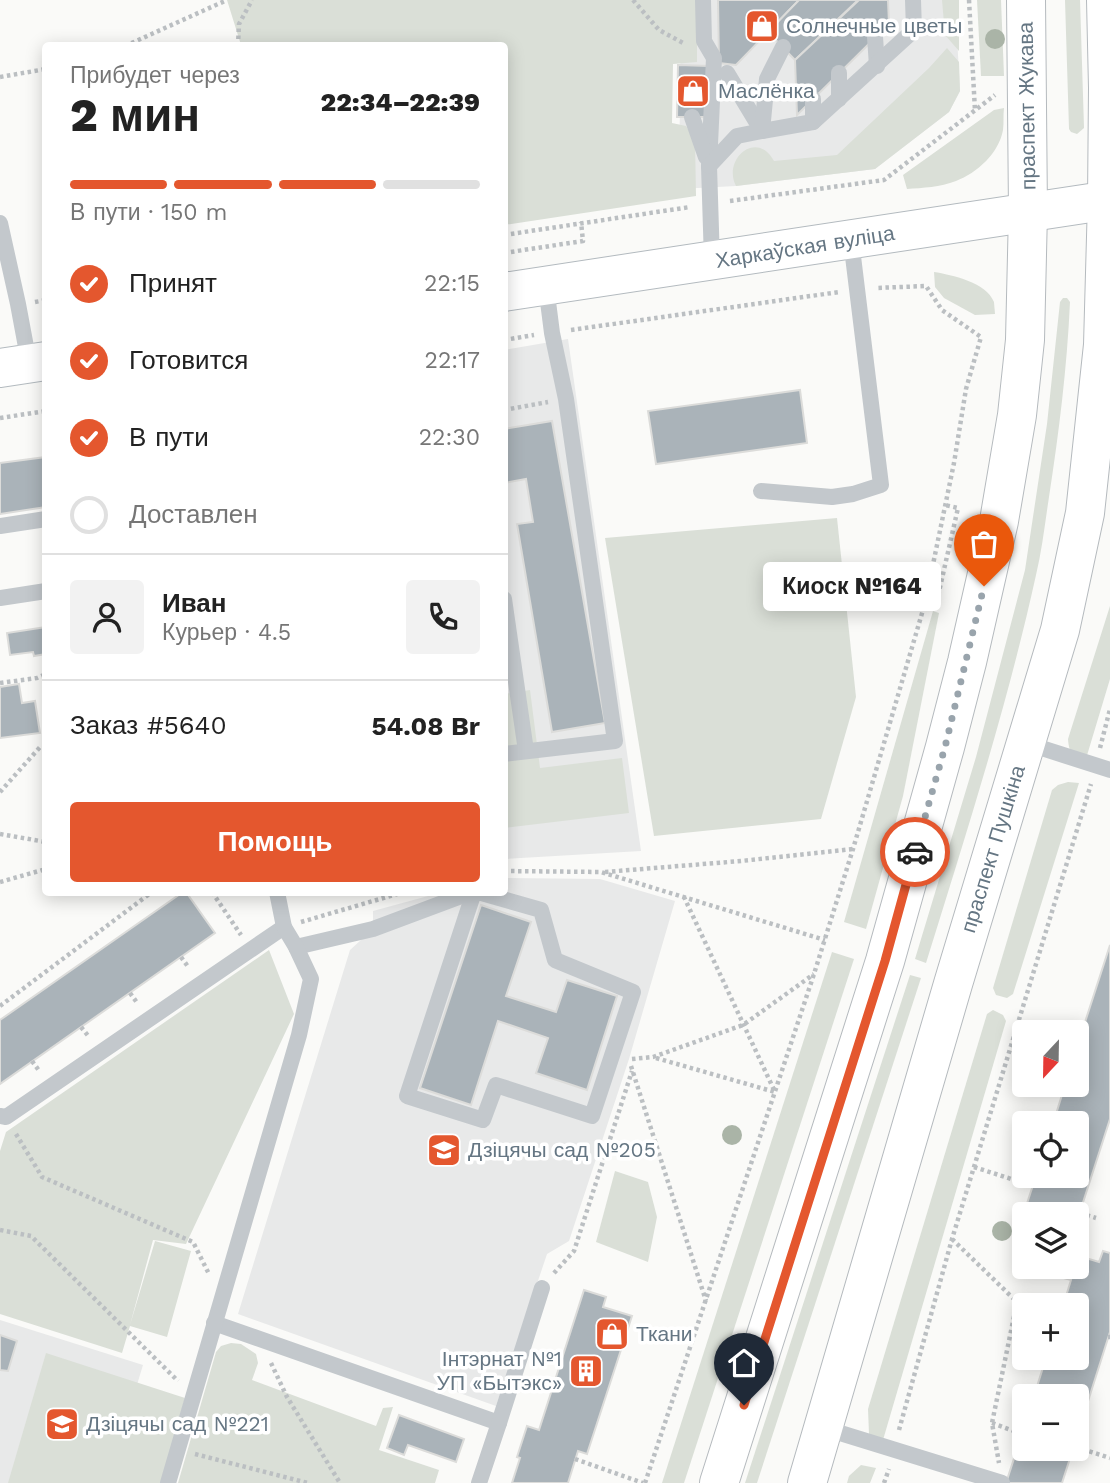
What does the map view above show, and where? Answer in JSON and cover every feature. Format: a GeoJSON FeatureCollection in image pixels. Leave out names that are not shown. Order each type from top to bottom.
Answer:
{"type":"FeatureCollection","features":[{"type":"Feature","properties":{"kind":"main road","name":"праспект Жукава"},"geometry":{"type":"LineString","coordinates":[[1026,0],[1028,212]]}},
{"type":"Feature","properties":{"kind":"main road"},"geometry":{"type":"LineString","coordinates":[[1106,0],[1108,201]]}},
{"type":"Feature","properties":{"kind":"main road","name":"Харкаўская вуліца"},"geometry":{"type":"LineString","coordinates":[[508,291],[1108,201]]}},
{"type":"Feature","properties":{"kind":"main road","name":"праспект Пушкіна"},"geometry":{"type":"LineString","coordinates":[[807,1483],[947,1003],[1060,630],[1086,513],[1103,345],[1108,201]]}},
{"type":"Feature","properties":{"kind":"main road"},"geometry":{"type":"LineString","coordinates":[[719,1483],[885,961],[964,674],[999,521],[1017,415],[1025,340],[1028,212]]}},
{"type":"Feature","properties":{"kind":"lane"},"geometry":{"type":"LineString","coordinates":[[703,0],[704,41],[714,58],[709,166],[712,261]]}},
{"type":"Feature","properties":{"kind":"lane"},"geometry":{"type":"LineString","coordinates":[[709,166],[737,135],[813,122],[914,30],[913,0]]}},
{"type":"Feature","properties":{"kind":"lane"},"geometry":{"type":"LineString","coordinates":[[875,37],[877,66]]}},
{"type":"Feature","properties":{"kind":"lane"},"geometry":{"type":"LineString","coordinates":[[762,131],[766,79],[783,47]]}},
{"type":"Feature","properties":{"kind":"lane"},"geometry":{"type":"LineString","coordinates":[[727,73],[762,131]]}},
{"type":"Feature","properties":{"kind":"lane"},"geometry":{"type":"LineString","coordinates":[[839,73],[839,99]]}},
{"type":"Feature","properties":{"kind":"lane"},"geometry":{"type":"LineString","coordinates":[[813,99],[813,122]]}},
{"type":"Feature","properties":{"kind":"lane"},"geometry":{"type":"LineString","coordinates":[[692,117],[709,166]]}},
{"type":"Feature","properties":{"kind":"lane"},"geometry":{"type":"LineString","coordinates":[[0,223],[18,304],[25,364]]}},
{"type":"Feature","properties":{"kind":"lane"},"geometry":{"type":"LineString","coordinates":[[761,491],[832,498],[881,485],[851,240]]}},
{"type":"Feature","properties":{"kind":"lane"},"geometry":{"type":"LineString","coordinates":[[508,753],[615,741],[547,286]]}},
{"type":"Feature","properties":{"kind":"lane"},"geometry":{"type":"LineString","coordinates":[[0,526],[42,520]]}},
{"type":"Feature","properties":{"kind":"lane"},"geometry":{"type":"LineString","coordinates":[[0,598],[42,592]]}},
{"type":"Feature","properties":{"kind":"lane"},"geometry":{"type":"LineString","coordinates":[[508,627],[526,751]]}},
{"type":"Feature","properties":{"kind":"lane"},"geometry":{"type":"LineString","coordinates":[[1025,743],[1103,768]]}},
{"type":"Feature","properties":{"kind":"lane"},"geometry":{"type":"LineString","coordinates":[[168,1483],[299,1035],[311,979],[284,927],[278,896]]}},
{"type":"Feature","properties":{"kind":"lane"},"geometry":{"type":"LineString","coordinates":[[296,947],[373,929],[464,896]]}},
{"type":"Feature","properties":{"kind":"lane"},"geometry":{"type":"LineString","coordinates":[[474,896],[407,1096],[483,1120],[496,1085],[592,1116],[633,992],[555,960],[541,910],[490,896]]}},
{"type":"Feature","properties":{"kind":"lane"},"geometry":{"type":"LineString","coordinates":[[3,1116],[284,927]]}},
{"type":"Feature","properties":{"kind":"lane"},"geometry":{"type":"LineString","coordinates":[[479,1483],[542,1288]]}},
{"type":"Feature","properties":{"kind":"lane"},"geometry":{"type":"LineString","coordinates":[[214,1323],[499,1423]]}},
{"type":"Feature","properties":{"kind":"lane"},"geometry":{"type":"LineString","coordinates":[[824,1428],[1001,1476]]}},
{"type":"Feature","properties":{"kind":"path"},"geometry":{"type":"LineString","coordinates":[[134,42],[227,0]]}},
{"type":"Feature","properties":{"kind":"path"},"geometry":{"type":"LineString","coordinates":[[238,42],[239,24],[252,0]]}},
{"type":"Feature","properties":{"kind":"path"},"geometry":{"type":"LineString","coordinates":[[633,0],[659,30],[714,58]]}},
{"type":"Feature","properties":{"kind":"path"},"geometry":{"type":"LineString","coordinates":[[969,0],[975,111]]}},
{"type":"Feature","properties":{"kind":"path"},"geometry":{"type":"LineString","coordinates":[[0,77],[42,70]]}},
{"type":"Feature","properties":{"kind":"path"},"geometry":{"type":"LineString","coordinates":[[508,234],[884,180],[1000,92]]}},
{"type":"Feature","properties":{"kind":"path"},"geometry":{"type":"LineString","coordinates":[[508,252],[583,241],[582,222]]}},
{"type":"Feature","properties":{"kind":"path"},"geometry":{"type":"LineString","coordinates":[[508,339],[857,289],[926,286],[942,310],[981,337],[966,389],[925,603],[853,849],[706,1302],[644,1483],[575,1459]]}},
{"type":"Feature","properties":{"kind":"path"},"geometry":{"type":"LineString","coordinates":[[508,409],[566,399]]}},
{"type":"Feature","properties":{"kind":"path"},"geometry":{"type":"LineString","coordinates":[[0,418],[42,412]]}},
{"type":"Feature","properties":{"kind":"path"},"geometry":{"type":"LineString","coordinates":[[925,603],[936,605],[958,508],[945,505]]}},
{"type":"Feature","properties":{"kind":"path"},"geometry":{"type":"LineString","coordinates":[[0,683],[42,676]]}},
{"type":"Feature","properties":{"kind":"path"},"geometry":{"type":"LineString","coordinates":[[884,1483],[974,1167],[1103,768],[1101,737],[1110,709]]}},
{"type":"Feature","properties":{"kind":"path"},"geometry":{"type":"LineString","coordinates":[[1101,737],[1110,722]]}},
{"type":"Feature","properties":{"kind":"path"},"geometry":{"type":"LineString","coordinates":[[0,792],[42,746]]}},
{"type":"Feature","properties":{"kind":"path"},"geometry":{"type":"LineString","coordinates":[[0,834],[42,841]]}},
{"type":"Feature","properties":{"kind":"path"},"geometry":{"type":"LineString","coordinates":[[508,871],[601,872],[853,849]]}},
{"type":"Feature","properties":{"kind":"path"},"geometry":{"type":"LineString","coordinates":[[0,882],[42,870]]}},
{"type":"Feature","properties":{"kind":"path"},"geometry":{"type":"LineString","coordinates":[[601,872],[825,940]]}},
{"type":"Feature","properties":{"kind":"path"},"geometry":{"type":"LineString","coordinates":[[0,1006],[147,896]]}},
{"type":"Feature","properties":{"kind":"path"},"geometry":{"type":"LineString","coordinates":[[284,927],[390,896]]}},
{"type":"Feature","properties":{"kind":"path"},"geometry":{"type":"LineString","coordinates":[[684,897],[775,1092]]}},
{"type":"Feature","properties":{"kind":"path"},"geometry":{"type":"LineString","coordinates":[[181,957],[191,970]]}},
{"type":"Feature","properties":{"kind":"path"},"geometry":{"type":"LineString","coordinates":[[706,1302],[629,1059],[653,1057],[743,1025],[814,974]]}},
{"type":"Feature","properties":{"kind":"path"},"geometry":{"type":"LineString","coordinates":[[130,993],[139,1006]]}},
{"type":"Feature","properties":{"kind":"path"},"geometry":{"type":"LineString","coordinates":[[81,1027],[91,1040]]}},
{"type":"Feature","properties":{"kind":"path"},"geometry":{"type":"LineString","coordinates":[[653,1057],[775,1092]]}},
{"type":"Feature","properties":{"kind":"path"},"geometry":{"type":"LineString","coordinates":[[32,1061],[42,1074]]}},
{"type":"Feature","properties":{"kind":"path"},"geometry":{"type":"LineString","coordinates":[[542,1288],[574,1251],[633,1070]]}},
{"type":"Feature","properties":{"kind":"path"},"geometry":{"type":"LineString","coordinates":[[3,1116],[42,1177],[194,1242],[221,1298]]}},
{"type":"Feature","properties":{"kind":"path"},"geometry":{"type":"LineString","coordinates":[[974,1167],[1012,1179]]}},
{"type":"Feature","properties":{"kind":"path"},"geometry":{"type":"LineString","coordinates":[[1089,1216],[1096,1218]]}},
{"type":"Feature","properties":{"kind":"path"},"geometry":{"type":"LineString","coordinates":[[0,1230],[31,1237],[192,1395]]}},
{"type":"Feature","properties":{"kind":"path"},"geometry":{"type":"LineString","coordinates":[[952,1239],[1017,1302],[992,1423],[1001,1476]]}},
{"type":"Feature","properties":{"kind":"path"},"geometry":{"type":"LineString","coordinates":[[260,1340],[287,1397],[340,1483]]}},
{"type":"Feature","properties":{"kind":"path"},"geometry":{"type":"LineString","coordinates":[[992,1423],[1012,1430]]}},
{"type":"Feature","properties":{"kind":"path"},"geometry":{"type":"LineString","coordinates":[[177,1450],[308,1483]]}},
{"type":"Feature","properties":{"kind":"path"},"geometry":{"type":"LineString","coordinates":[[1089,1451],[1110,1458]]}},
{"type":"Feature","properties":{"kind":"shaded area"},"geometry":{"type":"Polygon","coordinates":[[[227,0],[697,0],[697,62],[673,64],[672,123],[686,126],[695,140],[696,196],[508,224],[508,42],[240,42],[227,0]]]}},
{"type":"Feature","properties":{"kind":"shaded area"},"geometry":{"type":"Polygon","coordinates":[[[681,0],[955,0],[960,91],[949,112],[875,169],[736,186],[679,189],[681,0]]]}},
{"type":"Feature","properties":{"kind":"shaded area"},"geometry":{"type":"Polygon","coordinates":[[[942,0],[959,0],[959,51],[945,35],[942,0]]]}},
{"type":"Feature","properties":{"kind":"shaded area"},"geometry":{"type":"Polygon","coordinates":[[[977,0],[1001,0],[1004,76],[981,76],[977,0]]]}},
{"type":"Feature","properties":{"kind":"shaded area"},"geometry":{"type":"Polygon","coordinates":[[[1065,0],[1080,0],[1084,128],[1077,134],[1069,129],[1065,0]]]}},
{"type":"Feature","properties":{"kind":"shaded area"},"geometry":{"type":"Polygon","coordinates":[[[947,48],[959,62],[960,91],[949,112],[875,169],[736,186],[733,176],[737,158],[743,151],[751,148],[767,152],[774,161],[837,155],[947,48]]]}},
{"type":"Feature","properties":{"kind":"shaded area"},"geometry":{"type":"Polygon","coordinates":[[[1004,108],[1001,138],[992,154],[979,167],[950,183],[907,189],[903,175],[994,110],[1004,108]]]}},
{"type":"Feature","properties":{"kind":"shaded area"},"geometry":{"type":"Polygon","coordinates":[[[934,272],[968,281],[984,289],[994,302],[995,314],[975,315],[944,298],[935,287],[934,272]]]}},
{"type":"Feature","properties":{"kind":"shaded area"},"geometry":{"type":"Polygon","coordinates":[[[1063,298],[1070,302],[1065,376],[1038,566],[999,722],[926,963],[915,959],[976,757],[1025,570],[1047,424],[1060,302],[1063,298]]]}},
{"type":"Feature","properties":{"kind":"shaded area"},"geometry":{"type":"Polygon","coordinates":[[[568,339],[641,851],[508,859],[508,349],[568,339]]]}},
{"type":"Feature","properties":{"kind":"shaded area"},"geometry":{"type":"Polygon","coordinates":[[[837,518],[856,697],[821,819],[654,836],[605,538],[837,518]]]}},
{"type":"Feature","properties":{"kind":"shaded area"},"geometry":{"type":"Polygon","coordinates":[[[1110,606],[1110,679],[1085,762],[1072,754],[1068,739],[1110,606]]]}},
{"type":"Feature","properties":{"kind":"shaded area"},"geometry":{"type":"Polygon","coordinates":[[[933,611],[939,613],[903,796],[866,929],[844,922],[933,611]]]}},
{"type":"Feature","properties":{"kind":"shaded area"},"geometry":{"type":"Polygon","coordinates":[[[530,690],[540,768],[622,758],[629,813],[508,828],[508,693],[530,690]]]}},
{"type":"Feature","properties":{"kind":"shaded area"},"geometry":{"type":"Polygon","coordinates":[[[1068,782],[1079,783],[1013,994],[1007,998],[996,995],[993,988],[1052,790],[1068,782]]]}},
{"type":"Feature","properties":{"kind":"shaded area","name":"Дзіцячы сад №205"},"geometry":{"type":"Polygon","coordinates":[[[508,878],[600,879],[675,901],[629,1059],[569,1241],[547,1254],[496,1406],[238,1314],[350,950],[373,929],[373,911],[428,896],[508,896],[508,878]]]}},
{"type":"Feature","properties":{"kind":"shaded area"},"geometry":{"type":"Polygon","coordinates":[[[269,950],[294,1014],[186,1244],[153,1240],[130,1325],[155,1241],[191,1251],[167,1337],[130,1326],[122,1353],[0,1314],[0,1151],[6,1132],[269,950]]]}},
{"type":"Feature","properties":{"kind":"shaded area"},"geometry":{"type":"Polygon","coordinates":[[[832,952],[854,959],[684,1483],[662,1483],[832,952]]]}},
{"type":"Feature","properties":{"kind":"shaded area"},"geometry":{"type":"Polygon","coordinates":[[[910,975],[921,978],[757,1483],[745,1483],[910,975]]]}},
{"type":"Feature","properties":{"kind":"shaded area"},"geometry":{"type":"Polygon","coordinates":[[[993,1010],[1003,1015],[1006,1021],[883,1440],[869,1434],[868,1409],[987,1014],[993,1010]]]}},
{"type":"Feature","properties":{"kind":"shaded area"},"geometry":{"type":"Polygon","coordinates":[[[615,1171],[648,1182],[657,1217],[648,1262],[596,1242],[615,1171]]]}},
{"type":"Feature","properties":{"kind":"shaded area","name":"Дзіцячы сад №221"},"geometry":{"type":"Polygon","coordinates":[[[0,1320],[143,1365],[107,1483],[0,1483],[0,1320]]]}},
{"type":"Feature","properties":{"kind":"shaded area"},"geometry":{"type":"Polygon","coordinates":[[[241,1344],[256,1354],[258,1363],[252,1380],[376,1426],[383,1408],[393,1407],[379,1450],[439,1470],[435,1483],[178,1483],[216,1352],[221,1346],[241,1344]]]}},
{"type":"Feature","properties":{"kind":"shaded area","name":"Дзіцячы сад №221"},"geometry":{"type":"Polygon","coordinates":[[[46,1353],[185,1398],[161,1483],[8,1483],[46,1353]]]}},
{"type":"Feature","properties":{"kind":"shaded area"},"geometry":{"type":"Polygon","coordinates":[[[861,1465],[876,1468],[870,1483],[847,1483],[849,1476],[861,1465]]]}},
{"type":"Feature","properties":{"kind":"building"},"geometry":{"type":"Polygon","coordinates":[[[718,0],[799,0],[736,65],[719,63],[718,0]]]}},
{"type":"Feature","properties":{"kind":"building"},"geometry":{"type":"Polygon","coordinates":[[[799,0],[858,0],[795,60],[768,32],[799,0]]]}},
{"type":"Feature","properties":{"kind":"building"},"geometry":{"type":"Polygon","coordinates":[[[859,0],[888,0],[889,24],[797,115],[795,60],[859,0]]]}},
{"type":"Feature","properties":{"kind":"building","name":"Маслёнка"},"geometry":{"type":"Polygon","coordinates":[[[678,65],[709,66],[706,117],[677,117],[678,65]]]}},
{"type":"Feature","properties":{"kind":"building"},"geometry":{"type":"Polygon","coordinates":[[[800,390],[807,443],[656,464],[648,411],[800,390]]]}},
{"type":"Feature","properties":{"kind":"building"},"geometry":{"type":"Polygon","coordinates":[[[552,421],[605,723],[552,732],[517,524],[533,522],[526,479],[508,482],[508,428],[552,421]]]}},
{"type":"Feature","properties":{"kind":"building"},"geometry":{"type":"Polygon","coordinates":[[[42,458],[42,508],[0,514],[0,463],[42,458]]]}},
{"type":"Feature","properties":{"kind":"building"},"geometry":{"type":"Polygon","coordinates":[[[42,628],[42,655],[34,656],[33,652],[10,655],[7,633],[42,628]]]}},
{"type":"Feature","properties":{"kind":"building"},"geometry":{"type":"Polygon","coordinates":[[[19,684],[22,703],[35,701],[40,733],[0,738],[0,687],[19,684]]]}},
{"type":"Feature","properties":{"kind":"building"},"geometry":{"type":"Polygon","coordinates":[[[177,896],[189,896],[215,933],[0,1084],[0,1020],[177,896]]]}},
{"type":"Feature","properties":{"kind":"building"},"geometry":{"type":"Polygon","coordinates":[[[481,905],[531,922],[506,996],[556,1012],[567,980],[617,996],[587,1090],[536,1073],[548,1038],[498,1021],[471,1105],[420,1088],[481,905]]]}},
{"type":"Feature","properties":{"kind":"building"},"geometry":{"type":"Polygon","coordinates":[[[1110,945],[1110,1119],[1089,1184],[1089,1111],[1057,1111],[1061,1097],[1089,1097],[1089,1020],[1086,1020],[1110,945]]]}},
{"type":"Feature","properties":{"kind":"building"},"geometry":{"type":"Polygon","coordinates":[[[1032,1188],[1088,1188],[1083,1202],[1027,1202],[1032,1188]]]}},
{"type":"Feature","properties":{"kind":"building"},"geometry":{"type":"Polygon","coordinates":[[[1103,1251],[1110,1253],[1110,1332],[1089,1398],[1089,1384],[1038,1384],[1042,1370],[1089,1370],[1089,1293],[1067,1293],[1071,1280],[1067,1279],[1089,1279],[1089,1259],[1099,1262],[1103,1251]]]}},
{"type":"Feature","properties":{"kind":"building","name":"Інтэрнат №1 УП «Бытэкс»"},"geometry":{"type":"Polygon","coordinates":[[[584,1290],[606,1297],[603,1307],[632,1316],[587,1454],[578,1451],[568,1483],[512,1483],[527,1426],[539,1430],[584,1290]]]}},
{"type":"Feature","properties":{"kind":"building"},"geometry":{"type":"Polygon","coordinates":[[[0,1335],[17,1341],[8,1371],[0,1370],[0,1335]]]}},
{"type":"Feature","properties":{"kind":"building"},"geometry":{"type":"Polygon","coordinates":[[[399,1415],[464,1439],[456,1462],[408,1445],[404,1455],[387,1448],[399,1415]]]}},
{"type":"Feature","properties":{"kind":"building"},"geometry":{"type":"Polygon","coordinates":[[[1013,1461],[1069,1461],[1062,1483],[1006,1483],[1013,1461]]]}},
{"type":"Feature","properties":{"kind":"way so far"},"geometry":{"type":"LineString","coordinates":[[915,852],[945,747],[984,586]]}},
{"type":"Feature","properties":{"kind":"place","name":"Солнечные цветы"},"geometry":{"type":"Point","coordinates":[762,26]}},
{"type":"Feature","properties":{"kind":"place","name":"Маслёнка"},"geometry":{"type":"Point","coordinates":[693,91]}},
{"type":"Feature","properties":{"kind":"place","name":"Киоск №164"},"geometry":{"type":"Point","coordinates":[984,586]}},
{"type":"Feature","properties":{"kind":"place","name":"Дзіцячы сад №205"},"geometry":{"type":"Point","coordinates":[444,1150]}},
{"type":"Feature","properties":{"kind":"place","name":"Ткани"},"geometry":{"type":"Point","coordinates":[612,1334]}},
{"type":"Feature","properties":{"kind":"place","name":"Інтэрнат №1 УП «Бытэкс»"},"geometry":{"type":"Point","coordinates":[586,1371]}},
{"type":"Feature","properties":{"kind":"place","name":"Дзіцячы сад №221"},"geometry":{"type":"Point","coordinates":[62,1424]}},
{"type":"Feature","properties":{"kind":"route"},"geometry":{"type":"LineString","coordinates":[[744,1405],[885,961],[915,852]]}}]}
